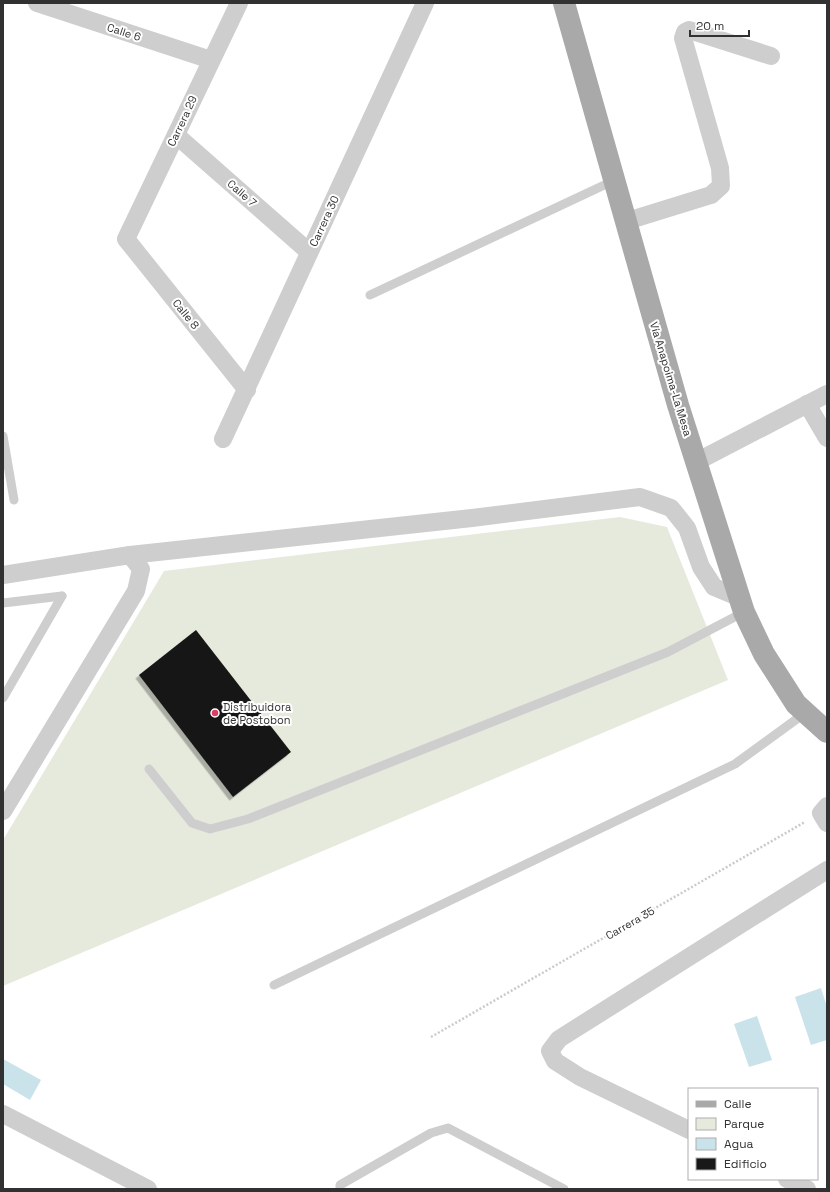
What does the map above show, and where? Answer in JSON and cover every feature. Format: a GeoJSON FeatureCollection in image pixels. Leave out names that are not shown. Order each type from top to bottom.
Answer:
{"type":"FeatureCollection","features":[{"type":"Feature","properties":{"kind":"main road","name":"Vía Anapoima-La Mesa"},"geometry":{"type":"LineString","coordinates":[[564,3],[627,221],[642,282],[696,462],[741,604],[764,654],[796,704],[827,732]]}},
{"type":"Feature","properties":{"kind":"street","name":"Calle 6"},"geometry":{"type":"LineString","coordinates":[[37,3],[211,60]]}},
{"type":"Feature","properties":{"kind":"street","name":"Carrera 29"},"geometry":{"type":"LineString","coordinates":[[126,239],[211,60],[240,3]]}},
{"type":"Feature","properties":{"kind":"street","name":"Carrera 30"},"geometry":{"type":"LineString","coordinates":[[223,439],[425,3]]}},
{"type":"Feature","properties":{"kind":"street"},"geometry":{"type":"LineString","coordinates":[[627,221],[711,195],[721,186],[720,168],[683,38],[685,32],[689,30],[771,56]]}},
{"type":"Feature","properties":{"kind":"street","name":"Calle 7"},"geometry":{"type":"LineString","coordinates":[[176,135],[309,252]]}},
{"type":"Feature","properties":{"kind":"street","name":"Calle 8"},"geometry":{"type":"LineString","coordinates":[[126,239],[247,390]]}},
{"type":"Feature","properties":{"kind":"street"},"geometry":{"type":"LineString","coordinates":[[696,462],[827,394]]}},
{"type":"Feature","properties":{"kind":"street"},"geometry":{"type":"LineString","coordinates":[[807,404],[827,438]]}},
{"type":"Feature","properties":{"kind":"street"},"geometry":{"type":"LineString","coordinates":[[3,575],[130,555],[472,518],[640,497],[671,508],[688,528],[701,567],[714,587],[741,604]]}},
{"type":"Feature","properties":{"kind":"street"},"geometry":{"type":"LineString","coordinates":[[3,811],[136,591],[141,569],[130,555]]}},
{"type":"Feature","properties":{"kind":"street"},"geometry":{"type":"LineString","coordinates":[[688,1130],[580,1077],[555,1061],[550,1051],[559,1039],[827,870]]}},
{"type":"Feature","properties":{"kind":"street"},"geometry":{"type":"LineString","coordinates":[[3,1114],[148,1189]]}},
{"type":"Feature","properties":{"kind":"street"},"geometry":{"type":"LineString","coordinates":[[789,1180],[808,1189]]}},
{"type":"Feature","properties":{"kind":"lane"},"geometry":{"type":"LineString","coordinates":[[370,295],[615,180]]}},
{"type":"Feature","properties":{"kind":"lane"},"geometry":{"type":"LineString","coordinates":[[3,436],[14,500]]}},
{"type":"Feature","properties":{"kind":"lane"},"geometry":{"type":"LineString","coordinates":[[3,603],[62,596],[3,698]]}},
{"type":"Feature","properties":{"kind":"lane"},"geometry":{"type":"LineString","coordinates":[[149,768],[192,823],[210,829],[248,819],[668,652],[741,604]]}},
{"type":"Feature","properties":{"kind":"lane"},"geometry":{"type":"LineString","coordinates":[[274,985],[735,764],[805,713]]}},
{"type":"Feature","properties":{"kind":"lane"},"geometry":{"type":"LineString","coordinates":[[340,1189],[340,1185],[431,1133],[448,1128],[564,1189]]}},
{"type":"Feature","properties":{"kind":"path","name":"Carrera 35"},"geometry":{"type":"LineString","coordinates":[[431,1037],[825,814]]}},
{"type":"Feature","properties":{"kind":"green space"},"geometry":{"type":"Polygon","coordinates":[[[620,517],[667,527],[728,680],[3,986],[3,840],[164,571],[620,517]]]}},
{"type":"Feature","properties":{"kind":"water"},"geometry":{"type":"Polygon","coordinates":[[[821,988],[827,1007],[827,1040],[811,1045],[795,997],[821,988]]]}},
{"type":"Feature","properties":{"kind":"water"},"geometry":{"type":"Polygon","coordinates":[[[757,1016],[772,1060],[749,1067],[734,1024],[757,1016]]]}},
{"type":"Feature","properties":{"kind":"water"},"geometry":{"type":"Polygon","coordinates":[[[3,1059],[41,1080],[30,1100],[3,1084],[3,1059]]]}},
{"type":"Feature","properties":{"kind":"building","name":"Distribuidora de Postobon"},"geometry":{"type":"Polygon","coordinates":[[[196,630],[291,752],[233,797],[139,675],[196,630]]]}},
{"type":"Feature","properties":{"kind":"place","name":"Distribuidora de Postobon"},"geometry":{"type":"Point","coordinates":[215,713]}}]}
